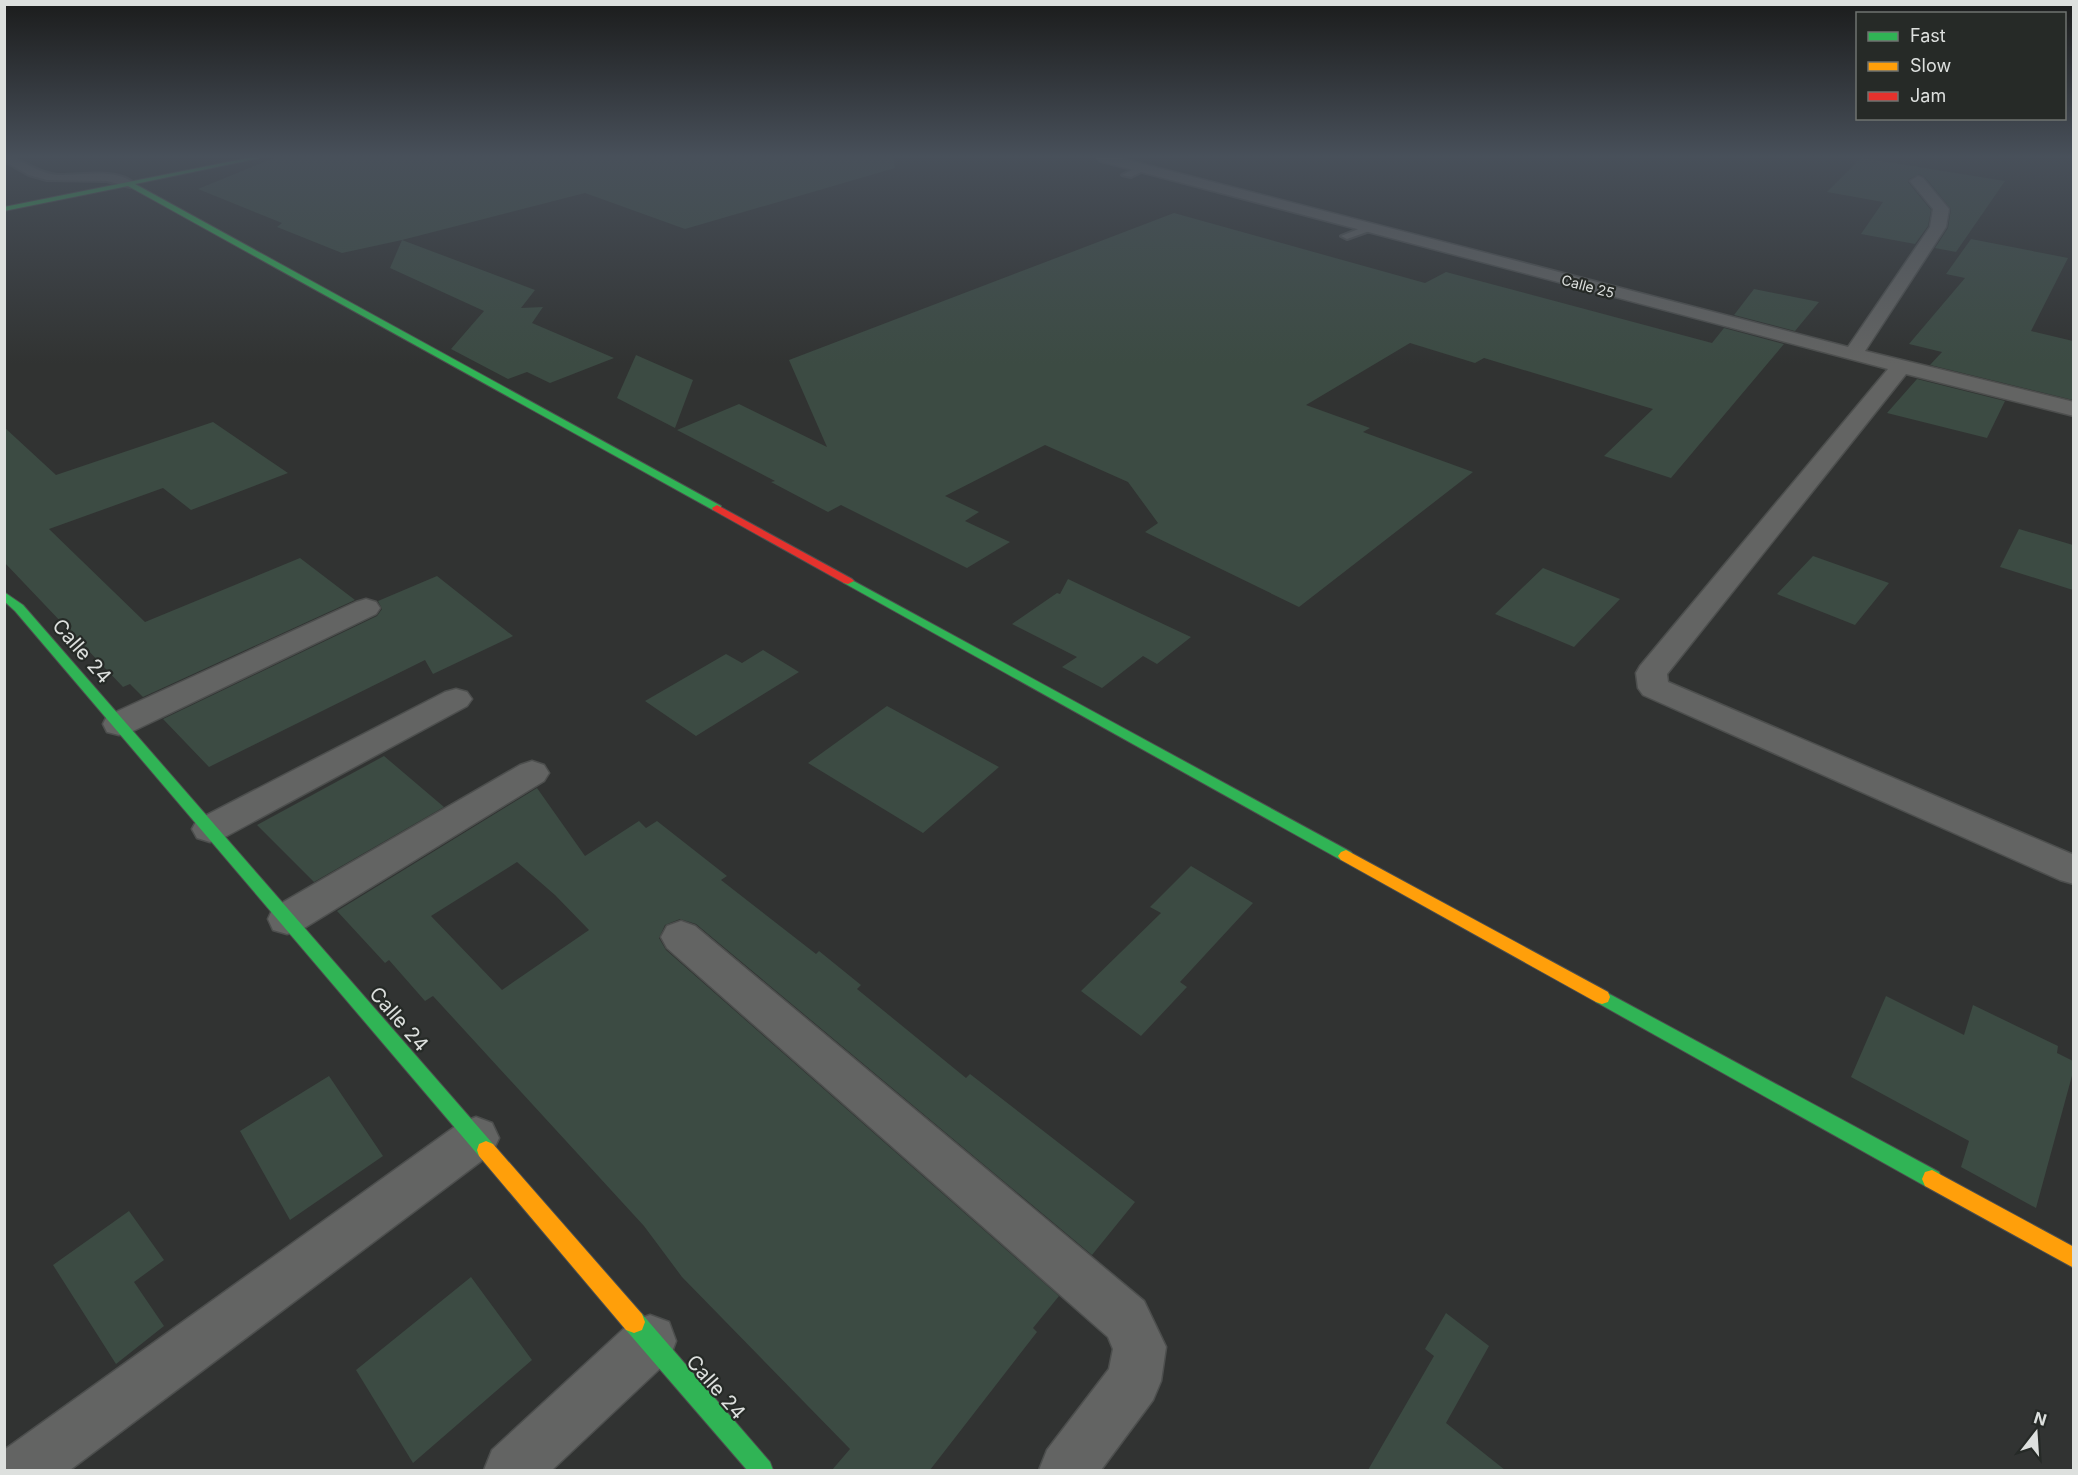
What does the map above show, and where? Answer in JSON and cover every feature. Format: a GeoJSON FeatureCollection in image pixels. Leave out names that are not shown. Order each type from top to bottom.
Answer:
{"type":"FeatureCollection","features":[{"type":"Feature","properties":{"kind":"street"},"geometry":{"type":"LineString","coordinates":[[207,227],[2073,1258]]}},
{"type":"Feature","properties":{"kind":"street","name":"Calle 25"},"geometry":{"type":"LineString","coordinates":[[1371,227],[1615,293],[2073,409]]}},
{"type":"Feature","properties":{"kind":"street"},"geometry":{"type":"LineString","coordinates":[[1853,354],[1938,227]]}},
{"type":"Feature","properties":{"kind":"street"},"geometry":{"type":"LineString","coordinates":[[1901,367],[1651,673],[1654,688],[2073,870]]}},
{"type":"Feature","properties":{"kind":"street","name":"Calle 24"},"geometry":{"type":"LineString","coordinates":[[9,606],[119,724],[762,1470]]}},
{"type":"Feature","properties":{"kind":"street"},"geometry":{"type":"LineString","coordinates":[[119,724],[366,608]]}},
{"type":"Feature","properties":{"kind":"street"},"geometry":{"type":"LineString","coordinates":[[210,829],[456,699]]}},
{"type":"Feature","properties":{"kind":"street"},"geometry":{"type":"LineString","coordinates":[[287,919],[532,774]]}},
{"type":"Feature","properties":{"kind":"street"},"geometry":{"type":"LineString","coordinates":[[681,937],[1126,1319],[1140,1347],[1134,1381],[1067,1470]]}},
{"type":"Feature","properties":{"kind":"street"},"geometry":{"type":"LineString","coordinates":[[24,1470],[476,1138]]}},
{"type":"Feature","properties":{"kind":"street"},"geometry":{"type":"LineString","coordinates":[[512,1470],[650,1341]]}},
{"type":"Feature","properties":{"kind":"lane"},"geometry":{"type":"LineString","coordinates":[[1347,236],[1371,227]]}},
{"type":"Feature","properties":{"kind":"building"},"geometry":{"type":"Polygon","coordinates":[[[277,227],[453,227],[342,253],[277,227]]]}},
{"type":"Feature","properties":{"kind":"building"},"geometry":{"type":"Polygon","coordinates":[[[1138,227],[1224,227],[1425,283],[1446,272],[1712,343],[1724,328],[1784,344],[1671,478],[1604,456],[1653,409],[1484,358],[1475,363],[1410,343],[1306,405],[1370,428],[1363,432],[1473,472],[1299,607],[1145,532],[1158,523],[1128,482],[1045,445],[945,496],[979,512],[965,521],[1010,542],[967,568],[841,505],[828,512],[771,482],[775,481],[677,430],[739,404],[827,447],[789,360],[1138,227]]]}},
{"type":"Feature","properties":{"kind":"building"},"geometry":{"type":"Polygon","coordinates":[[[1866,227],[1927,227],[1915,244],[1861,234],[1866,227]]]}},
{"type":"Feature","properties":{"kind":"building"},"geometry":{"type":"Polygon","coordinates":[[[1973,227],[1956,252],[1935,248],[1948,228],[1973,227]]]}},
{"type":"Feature","properties":{"kind":"building"},"geometry":{"type":"Polygon","coordinates":[[[1971,239],[2068,258],[2031,331],[2073,341],[2073,400],[1930,365],[1942,352],[1909,344],[1965,278],[1946,274],[1971,239]]]}},
{"type":"Feature","properties":{"kind":"building"},"geometry":{"type":"Polygon","coordinates":[[[402,240],[535,290],[521,308],[543,307],[532,323],[614,358],[550,383],[527,372],[508,379],[451,349],[484,311],[390,268],[402,240]]]}},
{"type":"Feature","properties":{"kind":"building"},"geometry":{"type":"Polygon","coordinates":[[[1754,289],[1819,302],[1795,331],[1734,315],[1754,289]]]}},
{"type":"Feature","properties":{"kind":"building"},"geometry":{"type":"Polygon","coordinates":[[[636,355],[693,380],[675,428],[617,398],[636,355]]]}},
{"type":"Feature","properties":{"kind":"building"},"geometry":{"type":"Polygon","coordinates":[[[1917,379],[2005,401],[1987,438],[1887,413],[1917,379]]]}},
{"type":"Feature","properties":{"kind":"building"},"geometry":{"type":"Polygon","coordinates":[[[213,422],[288,473],[191,510],[163,488],[49,529],[145,622],[300,558],[355,600],[143,697],[130,684],[123,687],[4,562],[4,427],[56,475],[213,422]]]}},
{"type":"Feature","properties":{"kind":"building"},"geometry":{"type":"Polygon","coordinates":[[[2019,529],[2073,545],[2073,590],[2000,567],[2019,529]]]}},
{"type":"Feature","properties":{"kind":"building"},"geometry":{"type":"Polygon","coordinates":[[[1813,556],[1889,583],[1855,625],[1777,594],[1813,556]]]}},
{"type":"Feature","properties":{"kind":"building"},"geometry":{"type":"Polygon","coordinates":[[[1543,568],[1620,599],[1574,647],[1495,614],[1543,568]]]}},
{"type":"Feature","properties":{"kind":"building"},"geometry":{"type":"Polygon","coordinates":[[[437,576],[513,636],[433,674],[425,660],[209,767],[163,719],[377,616],[382,609],[378,601],[437,576]]]}},
{"type":"Feature","properties":{"kind":"building"},"geometry":{"type":"Polygon","coordinates":[[[1068,579],[1191,637],[1157,664],[1143,656],[1102,688],[1062,667],[1077,657],[1012,624],[1057,593],[1060,594],[1068,579]]]}},
{"type":"Feature","properties":{"kind":"building"},"geometry":{"type":"Polygon","coordinates":[[[763,650],[799,672],[696,736],[645,701],[726,654],[742,663],[763,650]]]}},
{"type":"Feature","properties":{"kind":"building"},"geometry":{"type":"Polygon","coordinates":[[[887,706],[999,767],[923,833],[808,763],[887,706]]]}},
{"type":"Feature","properties":{"kind":"building"},"geometry":{"type":"Polygon","coordinates":[[[384,756],[444,807],[314,882],[257,825],[384,756]]]}},
{"type":"Feature","properties":{"kind":"building"},"geometry":{"type":"Polygon","coordinates":[[[537,788],[585,856],[639,821],[646,828],[657,821],[727,876],[721,880],[816,954],[819,951],[861,985],[857,989],[966,1078],[970,1074],[1135,1202],[1092,1255],[696,924],[680,919],[665,925],[659,938],[666,950],[1059,1296],[1033,1328],[1037,1332],[930,1470],[832,1470],[850,1449],[682,1277],[644,1226],[433,996],[425,1001],[389,960],[385,963],[337,911],[537,788]],[[517,862],[431,916],[502,990],[589,930],[555,895],[517,862]]]}},
{"type":"Feature","properties":{"kind":"building"},"geometry":{"type":"Polygon","coordinates":[[[1191,866],[1253,903],[1180,982],[1187,987],[1141,1036],[1081,991],[1161,913],[1150,907],[1191,866]]]}},
{"type":"Feature","properties":{"kind":"building"},"geometry":{"type":"Polygon","coordinates":[[[1886,996],[1964,1035],[1973,1005],[2058,1046],[2057,1053],[2073,1061],[2073,1072],[2036,1208],[1961,1167],[1969,1141],[1851,1077],[1886,996]]]}},
{"type":"Feature","properties":{"kind":"building"},"geometry":{"type":"Polygon","coordinates":[[[329,1076],[383,1156],[290,1220],[240,1131],[329,1076]]]}},
{"type":"Feature","properties":{"kind":"building"},"geometry":{"type":"Polygon","coordinates":[[[129,1211],[164,1260],[134,1282],[164,1326],[116,1364],[53,1265],[129,1211]]]}},
{"type":"Feature","properties":{"kind":"building"},"geometry":{"type":"Polygon","coordinates":[[[471,1277],[532,1360],[413,1463],[356,1370],[471,1277]]]}},
{"type":"Feature","properties":{"kind":"building"},"geometry":{"type":"Polygon","coordinates":[[[1446,1313],[1489,1346],[1446,1423],[1505,1470],[1368,1470],[1434,1356],[1425,1349],[1446,1313]]]}},
{"type":"Feature","properties":{"kind":"traffic: fast"},"geometry":{"type":"LineString","coordinates":[[208,227],[717,508]]}},
{"type":"Feature","properties":{"kind":"traffic: fast"},"geometry":{"type":"LineString","coordinates":[[848,581],[1346,856]]}},
{"type":"Feature","properties":{"kind":"traffic: fast"},"geometry":{"type":"LineString","coordinates":[[4,595],[19,608],[486,1150]]}},
{"type":"Feature","properties":{"kind":"traffic: fast"},"geometry":{"type":"LineString","coordinates":[[1602,997],[1932,1179]]}},
{"type":"Feature","properties":{"kind":"traffic: fast"},"geometry":{"type":"LineString","coordinates":[[634,1322],[762,1470]]}},
{"type":"Feature","properties":{"kind":"traffic: slow"},"geometry":{"type":"LineString","coordinates":[[1346,856],[1602,997]]}},
{"type":"Feature","properties":{"kind":"traffic: slow"},"geometry":{"type":"LineString","coordinates":[[486,1150],[634,1322]]}},
{"type":"Feature","properties":{"kind":"traffic: slow"},"geometry":{"type":"LineString","coordinates":[[1932,1179],[2074,1258]]}},
{"type":"Feature","properties":{"kind":"traffic: jam"},"geometry":{"type":"LineString","coordinates":[[717,508],[848,581]]}}]}
